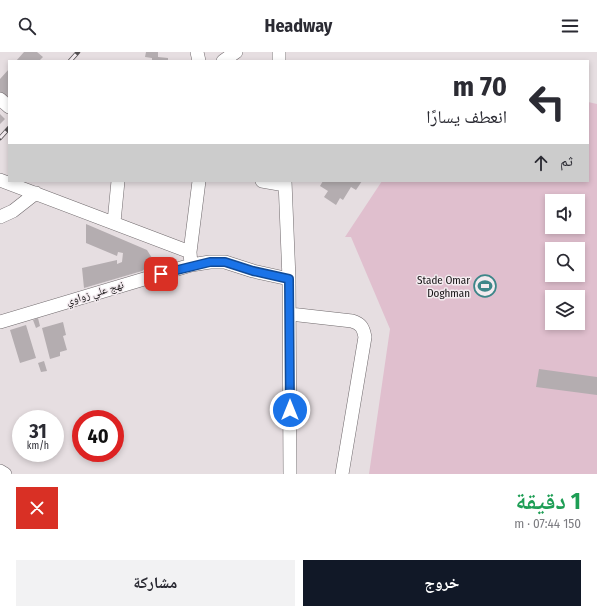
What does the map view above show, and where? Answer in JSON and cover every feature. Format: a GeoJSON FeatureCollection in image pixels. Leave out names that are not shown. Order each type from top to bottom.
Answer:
{"type":"FeatureCollection","features":[{"type":"Feature","properties":{"kind":"street"},"geometry":{"type":"LineString","coordinates":[[224,60],[236,52]]}},
{"type":"Feature","properties":{"kind":"street"},"geometry":{"type":"LineString","coordinates":[[0,99],[8,106]]}},
{"type":"Feature","properties":{"kind":"street"},"geometry":{"type":"LineString","coordinates":[[0,180],[190,252]]}},
{"type":"Feature","properties":{"kind":"street"},"geometry":{"type":"LineString","coordinates":[[114,222],[118,182]]}},
{"type":"Feature","properties":{"kind":"street"},"geometry":{"type":"LineString","coordinates":[[191,265],[190,252],[199,182]]}},
{"type":"Feature","properties":{"kind":"street"},"geometry":{"type":"LineString","coordinates":[[274,182],[285,183],[290,314],[290,474]]}},
{"type":"Feature","properties":{"kind":"street"},"geometry":{"type":"LineString","coordinates":[[0,217],[14,211],[36,193]]}},
{"type":"Feature","properties":{"kind":"street","name":"نهج علي زواوي"},"geometry":{"type":"LineString","coordinates":[[0,322],[191,265],[210,262],[225,262],[253,271],[289,279]]}},
{"type":"Feature","properties":{"kind":"street"},"geometry":{"type":"LineString","coordinates":[[290,314],[352,321],[364,328],[366,336],[342,474]]}},
{"type":"Feature","properties":{"kind":"street"},"geometry":{"type":"LineString","coordinates":[[0,471],[5,474]]}},
{"type":"Feature","properties":{"kind":"shaded area","name":"Stade Omar Doghman"},"geometry":{"type":"Polygon","coordinates":[[[589,102],[597,104],[597,474],[369,474],[390,329],[351,237],[345,237],[381,182],[589,182],[589,102]]]}},
{"type":"Feature","properties":{"kind":"building"},"geometry":{"type":"Polygon","coordinates":[[[24,52],[37,52],[43,57],[40,60],[17,60],[24,52]]]}},
{"type":"Feature","properties":{"kind":"building"},"geometry":{"type":"Polygon","coordinates":[[[146,52],[158,52],[158,57],[168,58],[168,60],[152,60],[152,58],[145,57],[146,52]]]}},
{"type":"Feature","properties":{"kind":"building"},"geometry":{"type":"Polygon","coordinates":[[[8,70],[8,96],[5,99],[0,94],[0,79],[8,70]]]}},
{"type":"Feature","properties":{"kind":"building"},"geometry":{"type":"Polygon","coordinates":[[[0,114],[5,119],[0,124],[0,114]]]}},
{"type":"Feature","properties":{"kind":"building"},"geometry":{"type":"Polygon","coordinates":[[[322,182],[361,182],[356,190],[351,187],[343,200],[340,198],[336,205],[324,197],[328,191],[320,186],[322,182]]]}},
{"type":"Feature","properties":{"kind":"building"},"geometry":{"type":"Polygon","coordinates":[[[86,224],[147,250],[152,258],[150,265],[142,271],[84,288],[82,268],[117,260],[117,264],[122,262],[123,253],[118,252],[117,256],[86,243],[86,224]]]}},
{"type":"Feature","properties":{"kind":"building"},"geometry":{"type":"Polygon","coordinates":[[[38,318],[40,326],[36,328],[33,320],[38,318]]]}},
{"type":"Feature","properties":{"kind":"building"},"geometry":{"type":"Polygon","coordinates":[[[63,322],[66,335],[63,336],[67,350],[60,352],[60,356],[50,359],[42,328],[63,322]]]}},
{"type":"Feature","properties":{"kind":"building"},"geometry":{"type":"Polygon","coordinates":[[[26,325],[36,358],[20,363],[10,330],[26,325]]]}},
{"type":"Feature","properties":{"kind":"building"},"geometry":{"type":"Polygon","coordinates":[[[44,361],[47,371],[41,372],[38,363],[44,361]]]}},
{"type":"Feature","properties":{"kind":"building"},"geometry":{"type":"Polygon","coordinates":[[[539,369],[597,377],[597,395],[536,387],[539,369]]]}},
{"type":"Feature","properties":{"kind":"railway"},"geometry":{"type":"LineString","coordinates":[[71,60],[78,52]]}},
{"type":"Feature","properties":{"kind":"railway"},"geometry":{"type":"LineString","coordinates":[[0,138],[8,129]]}},
{"type":"Feature","properties":{"kind":"place","name":"Stade Omar Doghman"},"geometry":{"type":"Point","coordinates":[485,286]}},
{"type":"Feature","properties":{"kind":"route"},"geometry":{"type":"LineString","coordinates":[[161,274],[191,265],[210,262],[225,262],[253,271],[289,279],[290,410]]}}]}
